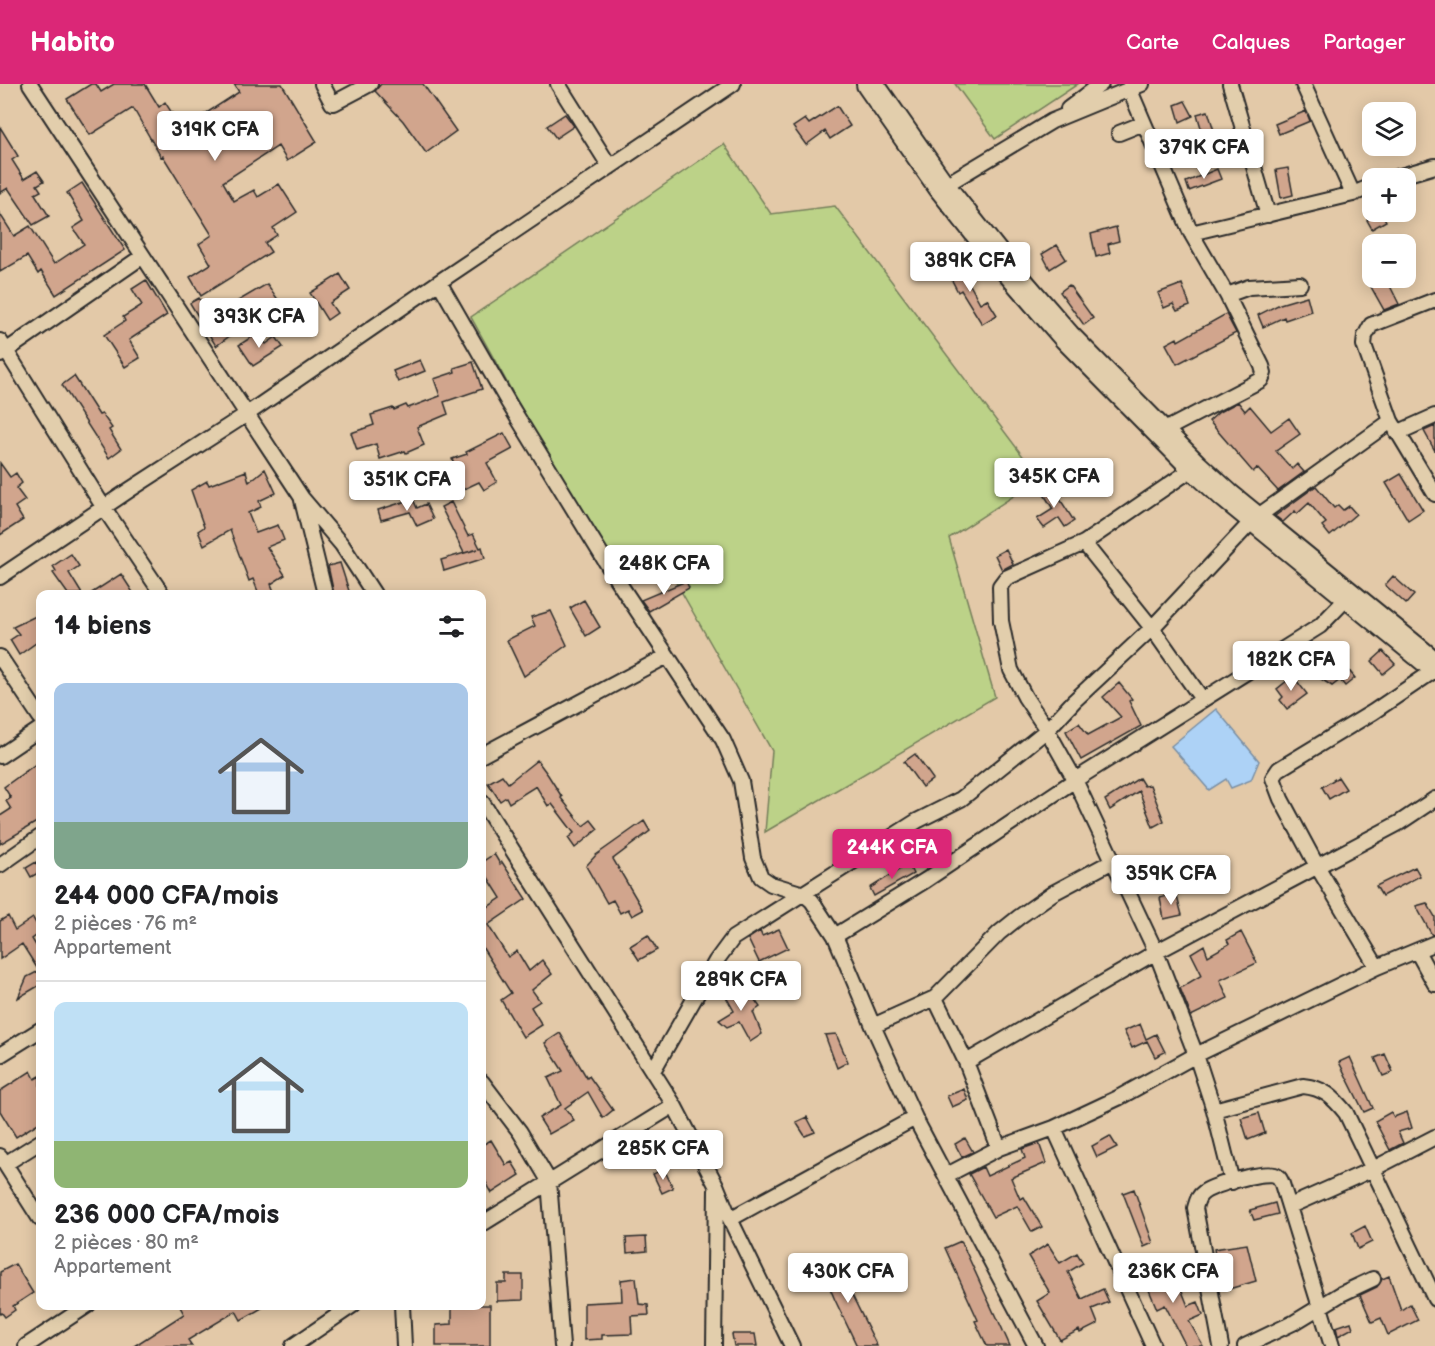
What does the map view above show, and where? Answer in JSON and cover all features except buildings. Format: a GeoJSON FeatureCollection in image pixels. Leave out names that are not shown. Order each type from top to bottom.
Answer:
{"type":"FeatureCollection","features":[{"type":"Feature","properties":{"kind":"highway"},"geometry":{"type":"LineString","coordinates":[[870,84],[942,187],[996,255],[1067,337],[1195,467],[1254,519],[1435,668]]}},
{"type":"Feature","properties":{"kind":"street"},"geometry":{"type":"LineString","coordinates":[[30,84],[302,498],[342,545],[371,590]]}},
{"type":"Feature","properties":{"kind":"street"},"geometry":{"type":"LineString","coordinates":[[322,84],[334,104],[370,84]]}},
{"type":"Feature","properties":{"kind":"street"},"geometry":{"type":"LineString","coordinates":[[558,84],[610,167]]}},
{"type":"Feature","properties":{"kind":"street"},"geometry":{"type":"LineString","coordinates":[[0,577],[247,414],[734,84]]}},
{"type":"Feature","properties":{"kind":"street"},"geometry":{"type":"LineString","coordinates":[[942,187],[1052,121],[1101,84]]}},
{"type":"Feature","properties":{"kind":"street"},"geometry":{"type":"LineString","coordinates":[[1230,84],[1268,215]]}},
{"type":"Feature","properties":{"kind":"street"},"geometry":{"type":"LineString","coordinates":[[1303,84],[1353,194]]}},
{"type":"Feature","properties":{"kind":"street"},"geometry":{"type":"LineString","coordinates":[[1052,121],[1136,86],[1144,123],[1191,233],[1227,295],[1262,366],[1264,373],[1262,380],[1161,432]]}},
{"type":"Feature","properties":{"kind":"street"},"geometry":{"type":"LineString","coordinates":[[1119,133],[1144,123]]}},
{"type":"Feature","properties":{"kind":"street"},"geometry":{"type":"LineString","coordinates":[[1416,172],[1435,166]]}},
{"type":"Feature","properties":{"kind":"street"},"geometry":{"type":"LineString","coordinates":[[1191,233],[1362,190]]}},
{"type":"Feature","properties":{"kind":"street"},"geometry":{"type":"LineString","coordinates":[[143,256],[2,349],[159,590]]}},
{"type":"Feature","properties":{"kind":"street"},"geometry":{"type":"LineString","coordinates":[[439,282],[508,402],[616,580],[723,740],[741,781],[753,858],[761,877],[771,884],[804,894],[812,901],[835,936],[915,1118],[1036,1346]]}},
{"type":"Feature","properties":{"kind":"street"},"geometry":{"type":"LineString","coordinates":[[1227,295],[1249,287],[1300,284]]}},
{"type":"Feature","properties":{"kind":"street"},"geometry":{"type":"LineString","coordinates":[[1435,300],[1371,325],[1365,336],[1364,345],[1394,427],[1435,494]]}},
{"type":"Feature","properties":{"kind":"street"},"geometry":{"type":"LineString","coordinates":[[654,1070],[716,961],[733,938],[917,821],[961,799],[1047,730],[1074,701],[1152,628],[1254,519],[1394,427],[1435,416]]}},
{"type":"Feature","properties":{"kind":"street"},"geometry":{"type":"LineString","coordinates":[[1195,467],[1084,543],[1006,578],[1000,586],[1001,621],[1011,670],[1024,697],[1047,730],[1075,780],[1156,952],[1196,1055],[1214,1110],[1232,1182]]}},
{"type":"Feature","properties":{"kind":"street"},"geometry":{"type":"LineString","coordinates":[[302,498],[324,590]]}},
{"type":"Feature","properties":{"kind":"street"},"geometry":{"type":"LineString","coordinates":[[1084,543],[1152,628],[1202,699]]}},
{"type":"Feature","properties":{"kind":"street"},"geometry":{"type":"LineString","coordinates":[[835,936],[926,880],[1075,780],[1320,626],[1349,596]]}},
{"type":"Feature","properties":{"kind":"street"},"geometry":{"type":"LineString","coordinates":[[486,753],[667,656]]}},
{"type":"Feature","properties":{"kind":"street"},"geometry":{"type":"LineString","coordinates":[[0,657],[36,711]]}},
{"type":"Feature","properties":{"kind":"street"},"geometry":{"type":"LineString","coordinates":[[1377,967],[1317,866],[1281,799],[1273,778],[1279,769],[1373,712],[1435,668]]}},
{"type":"Feature","properties":{"kind":"street"},"geometry":{"type":"LineString","coordinates":[[0,756],[36,732]]}},
{"type":"Feature","properties":{"kind":"street"},"geometry":{"type":"LineString","coordinates":[[966,1062],[1156,952],[1399,823],[1435,799]]}},
{"type":"Feature","properties":{"kind":"street"},"geometry":{"type":"LineString","coordinates":[[486,808],[675,1105],[716,1185],[730,1219],[792,1346]]}},
{"type":"Feature","properties":{"kind":"street"},"geometry":{"type":"LineString","coordinates":[[0,865],[36,840]]}},
{"type":"Feature","properties":{"kind":"street"},"geometry":{"type":"LineString","coordinates":[[873,1026],[935,998],[999,933],[1019,917],[1053,893],[1113,861]]}},
{"type":"Feature","properties":{"kind":"street"},"geometry":{"type":"LineString","coordinates":[[947,1175],[999,1148],[1054,1128],[1118,1098],[1196,1055],[1377,967],[1435,943]]}},
{"type":"Feature","properties":{"kind":"street"},"geometry":{"type":"LineString","coordinates":[[1417,951],[1435,984]]}},
{"type":"Feature","properties":{"kind":"street"},"geometry":{"type":"LineString","coordinates":[[935,998],[966,1062],[999,1148]]}},
{"type":"Feature","properties":{"kind":"street"},"geometry":{"type":"LineString","coordinates":[[0,1055],[36,1032]]}},
{"type":"Feature","properties":{"kind":"street"},"geometry":{"type":"LineString","coordinates":[[1214,1110],[1303,1086],[1317,1087],[1330,1094],[1346,1113],[1435,1299]]}},
{"type":"Feature","properties":{"kind":"street"},"geometry":{"type":"LineString","coordinates":[[486,1087],[520,1132],[549,1181],[562,1346]]}},
{"type":"Feature","properties":{"kind":"street"},"geometry":{"type":"LineString","coordinates":[[486,1221],[675,1105]]}},
{"type":"Feature","properties":{"kind":"street"},"geometry":{"type":"LineString","coordinates":[[730,1219],[915,1118]]}},
{"type":"Feature","properties":{"kind":"street"},"geometry":{"type":"LineString","coordinates":[[1054,1128],[1153,1346]]}},
{"type":"Feature","properties":{"kind":"street"},"geometry":{"type":"LineString","coordinates":[[1290,1206],[1372,1169],[1435,1137]]}},
{"type":"Feature","properties":{"kind":"street"},"geometry":{"type":"LineString","coordinates":[[36,1144],[2,1160],[36,1213]]}},
{"type":"Feature","properties":{"kind":"street"},"geometry":{"type":"LineString","coordinates":[[1221,1346],[1195,1208],[1198,1197],[1206,1190],[1269,1173],[1277,1176],[1282,1184],[1332,1346]]}},
{"type":"Feature","properties":{"kind":"street"},"geometry":{"type":"LineString","coordinates":[[714,1346],[716,1185]]}},
{"type":"Feature","properties":{"kind":"street"},"geometry":{"type":"LineString","coordinates":[[1245,1346],[1295,1322],[1341,1294],[1373,1279]]}},
{"type":"Feature","properties":{"kind":"street"},"geometry":{"type":"LineString","coordinates":[[26,1346],[80,1310]]}},
{"type":"Feature","properties":{"kind":"street"},"geometry":{"type":"LineString","coordinates":[[293,1346],[346,1310]]}},
{"type":"Feature","properties":{"kind":"street"},"geometry":{"type":"LineString","coordinates":[[402,1310],[404,1346]]}},
{"type":"Feature","properties":{"kind":"green space"},"geometry":{"type":"Polygon","coordinates":[[[955,84],[1078,84],[995,139],[955,84]]]}},
{"type":"Feature","properties":{"kind":"green space"},"geometry":{"type":"Polygon","coordinates":[[[724,144],[771,214],[835,206],[1040,479],[949,538],[995,697],[765,832],[772,751],[661,556],[608,566],[471,317],[724,144]]]}},
{"type":"Feature","properties":{"kind":"water"},"geometry":{"type":"Polygon","coordinates":[[[1216,709],[1259,761],[1251,780],[1231,788],[1226,779],[1209,790],[1171,746],[1216,709]]]}}]}
